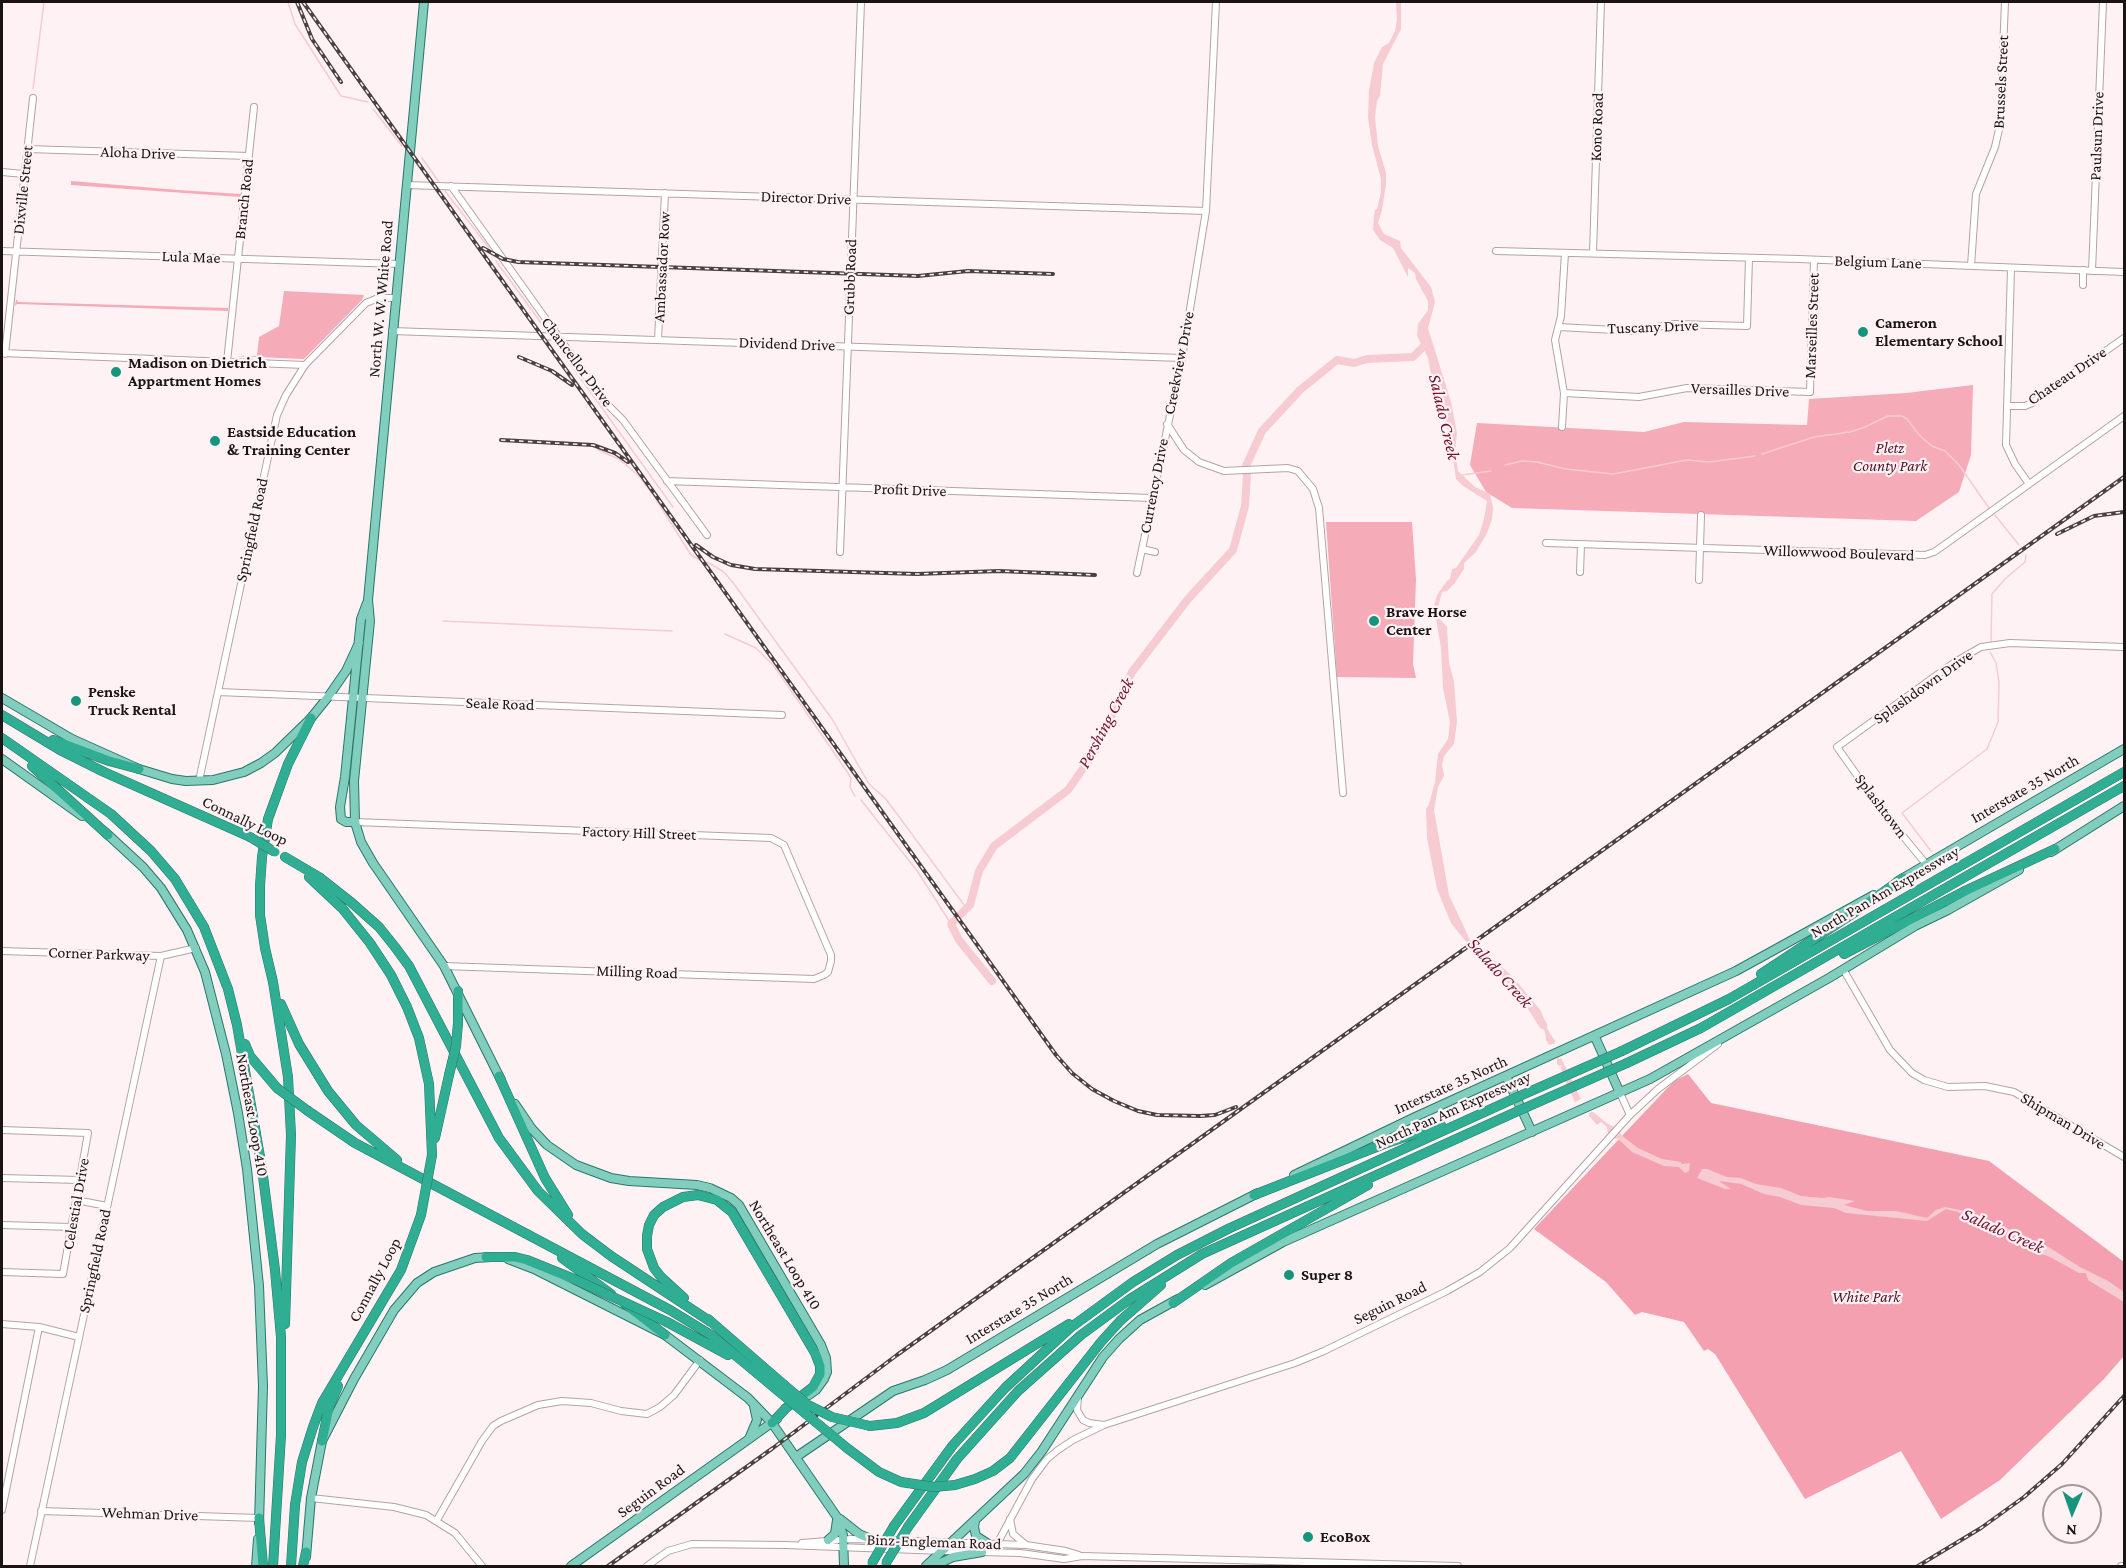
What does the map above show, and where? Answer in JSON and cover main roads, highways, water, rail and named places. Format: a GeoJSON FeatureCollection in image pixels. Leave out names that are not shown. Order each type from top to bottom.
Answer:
{"type":"FeatureCollection","features":[{"type":"Feature","properties":{"kind":"highway","name":"Connally Loop"},"geometry":{"type":"LineString","coordinates":[[2,715],[104,772],[250,837],[285,858],[342,908],[375,951],[391,975],[419,1038],[429,1084],[432,1155],[422,1215],[401,1270],[322,1403],[302,1462],[295,1505],[291,1566]]}},
{"type":"Feature","properties":{"kind":"highway"},"geometry":{"type":"LineString","coordinates":[[273,1566],[281,1435],[291,1135],[288,1077],[260,915],[262,857],[268,819],[276,795],[288,764],[311,718]]}},
{"type":"Feature","properties":{"kind":"highway"},"geometry":{"type":"LineString","coordinates":[[13,723],[110,761],[139,769]]}},
{"type":"Feature","properties":{"kind":"highway"},"geometry":{"type":"LineString","coordinates":[[3,739],[111,814],[151,851],[175,879],[204,927],[212,945],[228,989],[237,1025],[262,1168],[275,1270],[280,1337],[281,1435]]}},
{"type":"Feature","properties":{"kind":"highway"},"geometry":{"type":"LineString","coordinates":[[3,739],[108,835]]}},
{"type":"Feature","properties":{"kind":"highway","name":"North Pan Am Expressway"},"geometry":{"type":"LineString","coordinates":[[871,1565],[894,1526],[937,1465],[980,1414],[1037,1357],[1083,1318],[1155,1268],[1222,1232],[1622,1051],[1730,999],[2124,772]]}},
{"type":"Feature","properties":{"kind":"highway","name":"North Pan Am Expressway"},"geometry":{"type":"LineString","coordinates":[[885,1565],[908,1527],[957,1459],[1018,1391],[1081,1335],[1172,1272],[1202,1254],[1701,1028],[2124,786]]}},
{"type":"Feature","properties":{"kind":"highway"},"geometry":{"type":"LineString","coordinates":[[1790,978],[1891,931],[1987,880],[2055,849]]}},
{"type":"Feature","properties":{"kind":"highway"},"geometry":{"type":"LineString","coordinates":[[285,858],[319,877],[352,903],[379,927],[395,947],[408,966],[499,1138],[538,1191],[582,1234],[611,1256],[711,1322]]}},
{"type":"Feature","properties":{"kind":"highway"},"geometry":{"type":"LineString","coordinates":[[1696,1016],[1903,878]]}},
{"type":"Feature","properties":{"kind":"highway"},"geometry":{"type":"LineString","coordinates":[[273,982],[299,1044],[328,1090],[356,1125],[418,1174]]}},
{"type":"Feature","properties":{"kind":"highway"},"geometry":{"type":"LineString","coordinates":[[432,1155],[456,1046],[458,991]]}},
{"type":"Feature","properties":{"kind":"highway"},"geometry":{"type":"LineString","coordinates":[[237,1025],[250,1056],[277,1088],[355,1143],[418,1174],[670,1310],[711,1335],[780,1387],[832,1417],[870,1425],[897,1423],[924,1413],[1067,1324],[1083,1318]]}},
{"type":"Feature","properties":{"kind":"highway"},"geometry":{"type":"LineString","coordinates":[[499,1076],[545,1178],[562,1207],[582,1234]]}},
{"type":"Feature","properties":{"kind":"highway"},"geometry":{"type":"LineString","coordinates":[[1254,1195],[1384,1144],[1489,1110]]}},
{"type":"Feature","properties":{"kind":"highway"},"geometry":{"type":"LineString","coordinates":[[1173,1302],[1231,1263],[1373,1182],[1396,1166]]}},
{"type":"Feature","properties":{"kind":"highway"},"geometry":{"type":"LineString","coordinates":[[772,1423],[817,1381],[820,1366],[818,1360],[732,1212],[724,1204],[698,1195],[672,1201],[654,1215],[649,1225],[647,1249],[654,1268],[661,1277],[711,1322],[780,1387],[847,1448],[879,1472],[901,1482],[934,1487],[956,1485],[975,1479],[993,1471],[1010,1458],[1101,1342],[1138,1304],[1165,1282],[1172,1272]]}},
{"type":"Feature","properties":{"kind":"highway"},"geometry":{"type":"LineString","coordinates":[[536,1238],[664,1335]]}},
{"type":"Feature","properties":{"kind":"highway"},"geometry":{"type":"LineString","coordinates":[[486,1257],[515,1257],[527,1260],[574,1279],[667,1322],[755,1370]]}},
{"type":"Feature","properties":{"kind":"highway"},"geometry":{"type":"LineString","coordinates":[[322,1441],[329,1407],[348,1359]]}},
{"type":"Feature","properties":{"kind":"highway"},"geometry":{"type":"LineString","coordinates":[[259,1518],[262,1566]]}},
{"type":"Feature","properties":{"kind":"highway"},"geometry":{"type":"LineString","coordinates":[[305,1566],[306,1552]]}},
{"type":"Feature","properties":{"kind":"main road","name":"North W. W. White Road"},"geometry":{"type":"LineString","coordinates":[[355,822],[343,821],[339,812],[370,621],[368,600],[424,2]]}},
{"type":"Feature","properties":{"kind":"main road","name":"North W. W. White Road"},"geometry":{"type":"LineString","coordinates":[[368,600],[361,619],[359,643],[354,781],[355,822],[361,842],[373,863],[444,966],[458,991]]}},
{"type":"Feature","properties":{"kind":"main road","name":"North W. W. White Road"},"geometry":{"type":"LineString","coordinates":[[311,718],[346,671],[359,643]]}},
{"type":"Feature","properties":{"kind":"main road"},"geometry":{"type":"LineString","coordinates":[[2,698],[72,739],[139,769],[172,779],[199,781],[229,777],[261,763],[275,753],[311,718]]}},
{"type":"Feature","properties":{"kind":"main road","name":"Interstate 35 North"},"geometry":{"type":"LineString","coordinates":[[796,1456],[892,1391],[947,1370],[1156,1244],[1415,1117],[1736,971],[1808,933],[2124,749]]}},
{"type":"Feature","properties":{"kind":"main road","name":"Northeast Loop 410"},"geometry":{"type":"LineString","coordinates":[[2,759],[108,835],[143,867],[172,902],[196,948],[205,972],[238,1113],[252,1208],[259,1286],[263,1386],[256,1566]]}},
{"type":"Feature","properties":{"kind":"main road"},"geometry":{"type":"LineString","coordinates":[[926,1566],[1024,1474],[1042,1451],[1103,1356],[1140,1320],[1283,1242],[1620,1093],[1688,1059],[1915,926],[1948,910],[2122,810]]}},
{"type":"Feature","properties":{"kind":"main road","name":"Northeast Loop 410"},"geometry":{"type":"LineString","coordinates":[[458,991],[499,1076],[531,1129],[547,1145],[576,1165],[594,1173],[629,1182],[697,1185],[710,1188],[731,1198],[739,1205],[821,1345],[827,1364],[824,1379],[816,1390],[772,1423]]}},
{"type":"Feature","properties":{"kind":"main road"},"geometry":{"type":"LineString","coordinates":[[1595,1037],[1620,1093]]}},
{"type":"Feature","properties":{"kind":"main road"},"geometry":{"type":"LineString","coordinates":[[1506,1076],[1532,1132]]}},
{"type":"Feature","properties":{"kind":"main road"},"geometry":{"type":"LineString","coordinates":[[306,1552],[311,1498],[322,1441],[354,1379],[394,1310],[417,1283],[434,1272],[455,1263],[486,1257],[507,1259],[534,1269],[664,1335],[700,1360],[753,1403],[772,1423],[837,1517],[859,1534],[871,1539]]}},
{"type":"Feature","properties":{"kind":"main road"},"geometry":{"type":"LineString","coordinates":[[749,1439],[757,1420],[753,1403]]}},
{"type":"Feature","properties":{"kind":"main road","name":"Seguin Road"},"geometry":{"type":"LineString","coordinates":[[571,1566],[772,1423]]}},
{"type":"Feature","properties":{"kind":"main road"},"geometry":{"type":"LineString","coordinates":[[837,1517],[843,1539],[844,1566]]}},
{"type":"Feature","properties":{"kind":"main road"},"geometry":{"type":"LineString","coordinates":[[828,1540],[836,1534],[837,1517]]}},
{"type":"Feature","properties":{"kind":"main road"},"geometry":{"type":"LineString","coordinates":[[975,1521],[976,1536],[987,1543]]}},
{"type":"Feature","properties":{"kind":"main road"},"geometry":{"type":"LineString","coordinates":[[934,1566],[953,1557],[982,1552]]}},
{"type":"Feature","properties":{"kind":"water"},"geometry":{"type":"Polygon","coordinates":[[[1396,2],[1401,2],[1401,29],[1383,64],[1380,96],[1375,117],[1378,146],[1386,173],[1382,210],[1378,223],[1384,234],[1400,241],[1401,248],[1431,287],[1435,302],[1428,328],[1451,402],[1457,433],[1455,451],[1458,471],[1475,487],[1490,494],[1493,508],[1487,533],[1476,552],[1464,563],[1464,569],[1454,584],[1447,591],[1442,592],[1437,611],[1437,616],[1447,627],[1457,722],[1454,744],[1444,756],[1442,765],[1444,776],[1438,787],[1434,810],[1449,895],[1470,940],[1512,976],[1541,1011],[1555,1041],[1549,1045],[1538,1014],[1488,962],[1479,958],[1451,923],[1437,889],[1427,838],[1426,809],[1435,782],[1438,754],[1448,739],[1450,722],[1443,688],[1441,648],[1434,606],[1437,595],[1450,579],[1452,569],[1456,568],[1479,535],[1487,501],[1456,479],[1450,436],[1435,397],[1428,358],[1417,336],[1418,324],[1428,310],[1428,301],[1415,273],[1408,268],[1408,277],[1393,248],[1380,240],[1373,230],[1375,210],[1381,192],[1381,179],[1368,118],[1369,91],[1374,63],[1382,47],[1389,43],[1395,31],[1396,2]]]}},
{"type":"Feature","properties":{"kind":"water"},"geometry":{"type":"Polygon","coordinates":[[[1561,1058],[1581,1099],[1575,1102],[1562,1074],[1561,1065],[1557,1064],[1557,1059],[1561,1058]]]}},
{"type":"Feature","properties":{"kind":"water"},"geometry":{"type":"Polygon","coordinates":[[[1593,1112],[1620,1130],[1621,1135],[1638,1148],[1662,1159],[1682,1164],[1690,1163],[1689,1171],[1685,1173],[1679,1167],[1664,1166],[1632,1152],[1618,1139],[1612,1138],[1608,1134],[1607,1127],[1601,1122],[1597,1125],[1589,1116],[1589,1113],[1593,1112]]]}},
{"type":"Feature","properties":{"kind":"water"},"geometry":{"type":"Polygon","coordinates":[[[1702,1169],[1756,1184],[1781,1188],[1801,1196],[1855,1201],[1844,1205],[1867,1211],[1896,1211],[1927,1218],[1936,1210],[1945,1207],[1971,1212],[2050,1248],[2108,1281],[2124,1292],[2124,1302],[2088,1280],[2086,1273],[2079,1273],[2050,1257],[2033,1251],[2032,1243],[2029,1241],[1976,1223],[1958,1212],[1946,1209],[1927,1221],[1846,1213],[1834,1208],[1801,1205],[1764,1194],[1741,1184],[1719,1181],[1731,1189],[1725,1189],[1697,1178],[1702,1169]]]}},
{"type":"Feature","properties":{"kind":"waterway"},"geometry":{"type":"LineString","coordinates":[[33,89],[44,2]]}},
{"type":"Feature","properties":{"kind":"waterway"},"geometry":{"type":"LineString","coordinates":[[288,2],[295,24],[341,96],[368,102]]}},
{"type":"Feature","properties":{"kind":"waterway"},"geometry":{"type":"LineString","coordinates":[[373,109],[402,146]]}},
{"type":"Feature","properties":{"kind":"waterway"},"geometry":{"type":"LineString","coordinates":[[422,158],[439,182]]}},
{"type":"Feature","properties":{"kind":"waterway"},"geometry":{"type":"LineString","coordinates":[[445,191],[489,248]]}},
{"type":"Feature","properties":{"kind":"waterway"},"geometry":{"type":"LineString","coordinates":[[496,261],[544,327]]}},
{"type":"Feature","properties":{"kind":"waterway"},"geometry":{"type":"LineString","coordinates":[[556,344],[673,507]]}},
{"type":"Feature","properties":{"kind":"waterway","name":"Pershing Creek"},"geometry":{"type":"LineString","coordinates":[[1246,466],[1262,431],[1300,390],[1337,360],[1354,363],[1367,359],[1413,357],[1426,344]]}},
{"type":"Feature","properties":{"kind":"waterway"},"geometry":{"type":"LineString","coordinates":[[1762,454],[1814,437],[1850,432],[1888,416],[1902,416],[1920,436],[1932,446],[1945,451],[1959,465],[1989,508]]}},
{"type":"Feature","properties":{"kind":"waterway"},"geometry":{"type":"LineString","coordinates":[[598,450],[619,459],[639,476],[691,555],[700,560]]}},
{"type":"Feature","properties":{"kind":"waterway"},"geometry":{"type":"LineString","coordinates":[[1505,465],[1522,461],[1537,462],[1566,469],[1613,474],[1687,460],[1709,462],[1755,456]]}},
{"type":"Feature","properties":{"kind":"waterway"},"geometry":{"type":"LineString","coordinates":[[1462,475],[1491,471]]}},
{"type":"Feature","properties":{"kind":"waterway","name":"Pershing Creek"},"geometry":{"type":"LineString","coordinates":[[992,981],[959,940],[951,924],[970,905],[979,871],[994,846],[1068,790],[1094,753],[1132,672],[1188,599],[1233,550],[1245,506],[1247,474]]}},
{"type":"Feature","properties":{"kind":"waterway"},"geometry":{"type":"LineString","coordinates":[[1994,514],[2019,545]]}},
{"type":"Feature","properties":{"kind":"waterway"},"geometry":{"type":"LineString","coordinates":[[1991,641],[1992,594],[2025,562],[2026,555]]}},
{"type":"Feature","properties":{"kind":"waterway"},"geometry":{"type":"LineString","coordinates":[[707,562],[724,572],[734,584],[832,719],[869,784],[886,799],[967,909]]}},
{"type":"Feature","properties":{"kind":"waterway"},"geometry":{"type":"LineString","coordinates":[[443,621],[672,631]]}},
{"type":"Feature","properties":{"kind":"waterway"},"geometry":{"type":"LineString","coordinates":[[725,634],[756,648],[774,666],[851,778],[850,787],[855,796]]}},
{"type":"Feature","properties":{"kind":"waterway"},"geometry":{"type":"LineString","coordinates":[[1931,851],[1902,813],[1987,749],[1998,722],[1999,682],[1996,663],[1990,652]]}},
{"type":"Feature","properties":{"kind":"waterway"},"geometry":{"type":"LineString","coordinates":[[861,800],[918,872],[951,924]]}},
{"type":"Feature","properties":{"kind":"waterway","name":"Salado Creek"},"geometry":{"type":"LineString","coordinates":[[1527,1000],[1543,1025]]}},
{"type":"Feature","properties":{"kind":"railway"},"geometry":{"type":"LineString","coordinates":[[297,2],[312,39],[341,82]]}},
{"type":"Feature","properties":{"kind":"railway"},"geometry":{"type":"LineString","coordinates":[[303,2],[1056,1055],[1072,1073],[1092,1089],[1138,1111],[1157,1115],[1200,1116],[1215,1115],[1236,1107]]}},
{"type":"Feature","properties":{"kind":"railway"},"geometry":{"type":"LineString","coordinates":[[483,248],[503,259],[518,262],[918,276],[968,271],[1053,274]]}},
{"type":"Feature","properties":{"kind":"railway"},"geometry":{"type":"LineString","coordinates":[[519,357],[552,371],[572,385]]}},
{"type":"Feature","properties":{"kind":"railway"},"geometry":{"type":"LineString","coordinates":[[501,440],[593,445],[615,453],[628,462]]}},
{"type":"Feature","properties":{"kind":"railway"},"geometry":{"type":"LineString","coordinates":[[608,1566],[773,1448],[897,1355],[2124,477]]}},
{"type":"Feature","properties":{"kind":"railway"},"geometry":{"type":"LineString","coordinates":[[2057,534],[2094,516],[2124,512]]}},
{"type":"Feature","properties":{"kind":"railway"},"geometry":{"type":"LineString","coordinates":[[696,545],[713,557],[731,565],[755,569],[917,574],[999,571],[1095,575]]}},
{"type":"Feature","properties":{"kind":"railway"},"geometry":{"type":"LineString","coordinates":[[1918,1566],[1981,1528],[2024,1497],[2062,1464],[2124,1396]]}},
{"type":"Feature","properties":{"kind":"place","name":"Cameron Elementary School"},"geometry":{"type":"Point","coordinates":[1863,332]}},
{"type":"Feature","properties":{"kind":"place","name":"Madison on Dietrich Appartment Homes"},"geometry":{"type":"Point","coordinates":[116,372]}},
{"type":"Feature","properties":{"kind":"place","name":"Eastside Education & Training Center"},"geometry":{"type":"Point","coordinates":[215,441]}},
{"type":"Feature","properties":{"kind":"place","name":"Brave Horse Center"},"geometry":{"type":"Point","coordinates":[1374,621]}},
{"type":"Feature","properties":{"kind":"place","name":"Penske Truck Rental"},"geometry":{"type":"Point","coordinates":[76,701]}},
{"type":"Feature","properties":{"kind":"place","name":"Super 8"},"geometry":{"type":"Point","coordinates":[1289,1275]}},
{"type":"Feature","properties":{"kind":"place","name":"EcoBox"},"geometry":{"type":"Point","coordinates":[1308,1537]}},
{"type":"Feature","properties":{"kind":"park label","name":"Pletz County Park"},"geometry":{"type":"Point","coordinates":[1890,457]}},
{"type":"Feature","properties":{"kind":"park label","name":"White Park"},"geometry":{"type":"Point","coordinates":[1866,1297]}}]}
